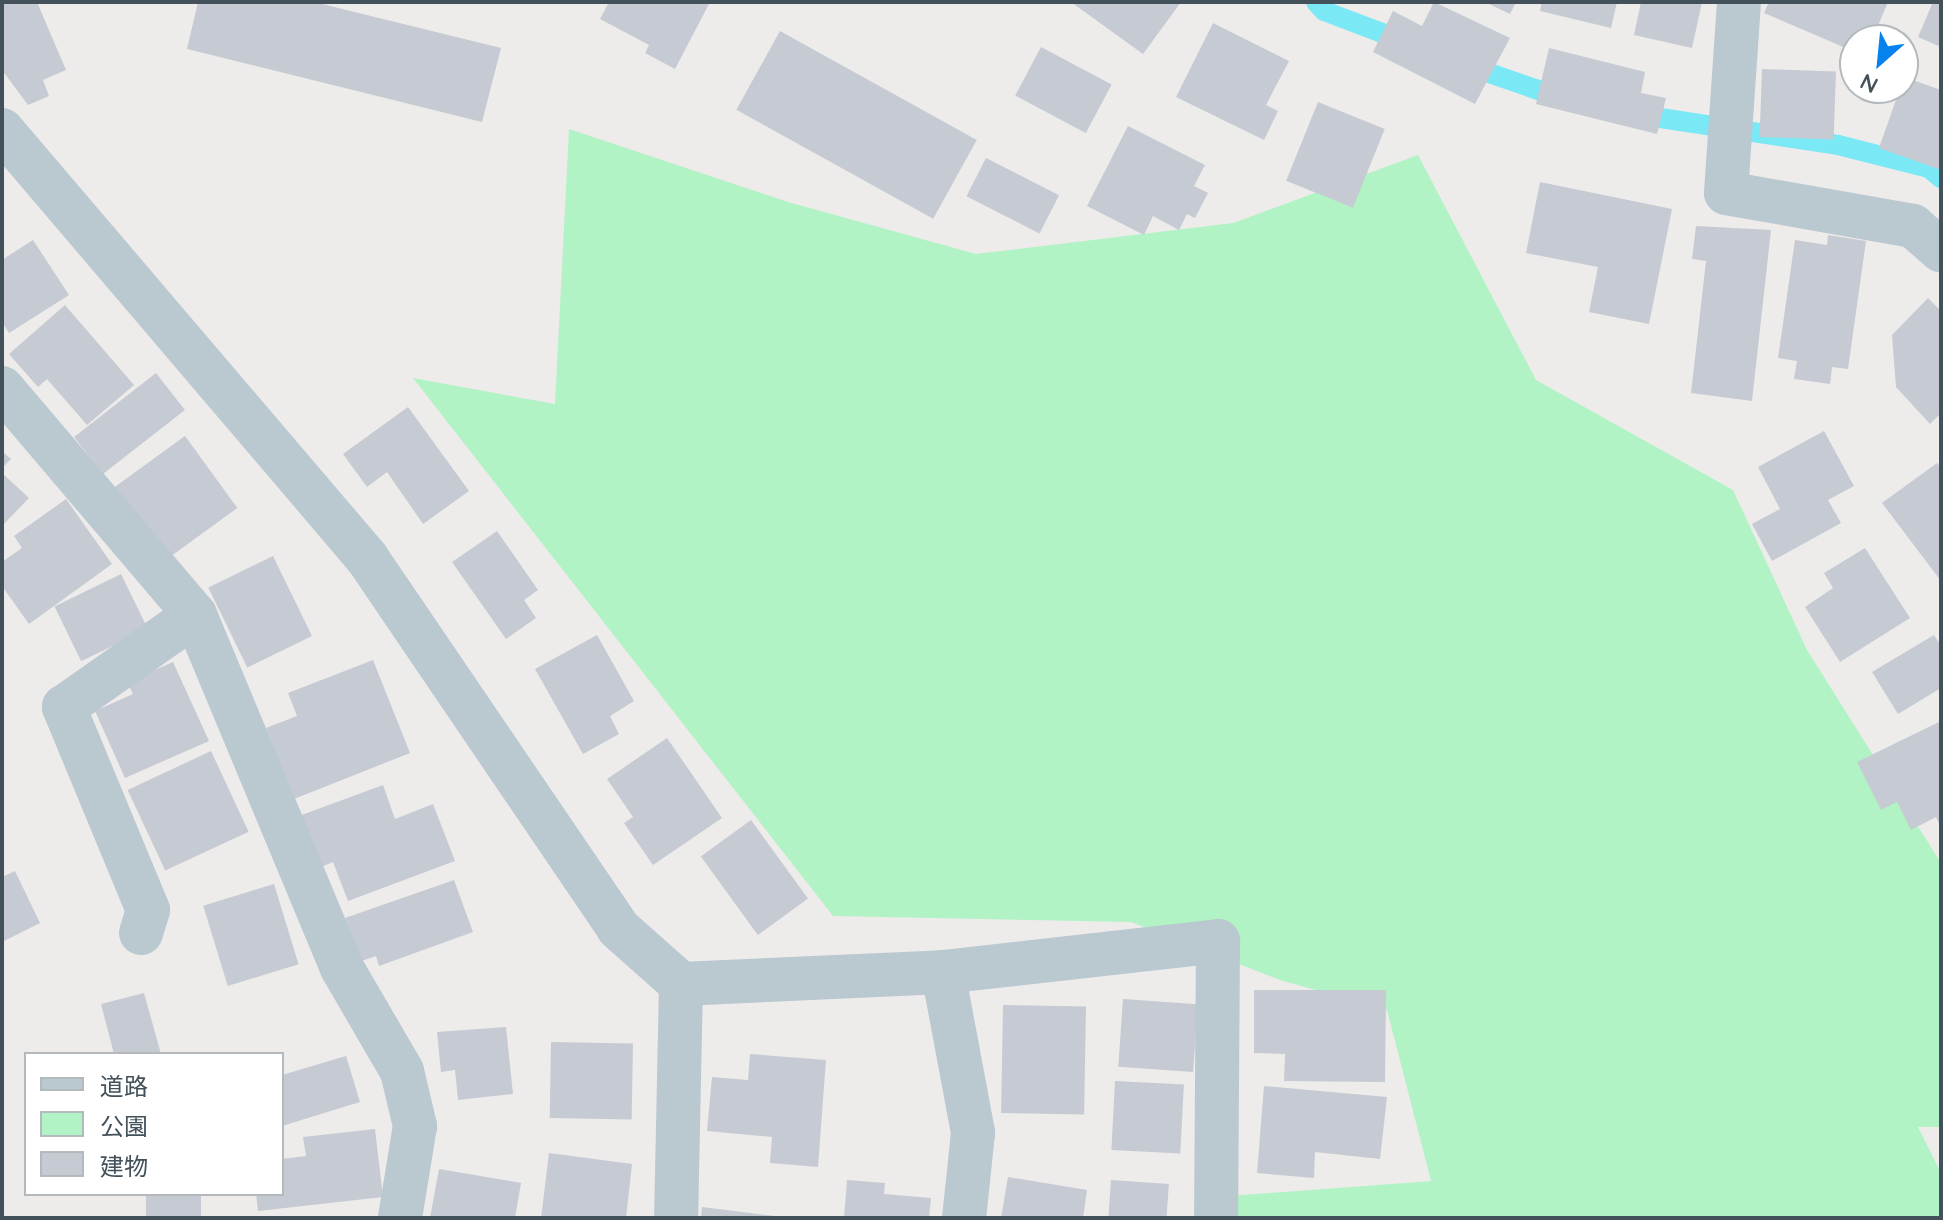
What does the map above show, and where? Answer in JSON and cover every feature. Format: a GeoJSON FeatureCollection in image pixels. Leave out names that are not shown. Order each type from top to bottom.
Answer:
{"type":"FeatureCollection","features":[{"type":"Feature","properties":{"kind":"street"},"geometry":{"type":"LineString","coordinates":[[1739,2],[1726,193],[1913,226],[1941,250]]}},
{"type":"Feature","properties":{"kind":"street"},"geometry":{"type":"LineString","coordinates":[[2,130],[367,558],[618,928],[681,984],[943,972],[1218,941],[1216,1218]]}},
{"type":"Feature","properties":{"kind":"street"},"geometry":{"type":"LineString","coordinates":[[2,388],[195,615],[342,968],[402,1071],[415,1126],[400,1218]]}},
{"type":"Feature","properties":{"kind":"street"},"geometry":{"type":"LineString","coordinates":[[141,933],[148,910],[64,707],[195,615]]}},
{"type":"Feature","properties":{"kind":"street"},"geometry":{"type":"LineString","coordinates":[[943,972],[973,1133],[964,1218]]}},
{"type":"Feature","properties":{"kind":"street"},"geometry":{"type":"LineString","coordinates":[[676,1218],[681,984]]}},
{"type":"Feature","properties":{"kind":"green space"},"geometry":{"type":"Polygon","coordinates":[[[569,129],[788,202],[976,254],[1233,223],[1418,155],[1536,380],[1733,490],[1807,650],[1941,863],[1941,1127],[1918,1127],[1941,1173],[1941,1218],[1207,1218],[1216,1197],[1431,1181],[1387,1010],[1280,980],[1131,922],[833,916],[413,378],[555,404],[569,129]]]}},
{"type":"Feature","properties":{"kind":"building"},"geometry":{"type":"Polygon","coordinates":[[[2,2],[37,2],[66,70],[43,80],[49,96],[28,105],[2,70],[2,2]]]}},
{"type":"Feature","properties":{"kind":"building"},"geometry":{"type":"Polygon","coordinates":[[[198,2],[314,2],[501,48],[482,122],[187,49],[198,2]]]}},
{"type":"Feature","properties":{"kind":"building"},"geometry":{"type":"Polygon","coordinates":[[[609,2],[710,2],[675,69],[645,53],[649,45],[600,19],[609,2]]]}},
{"type":"Feature","properties":{"kind":"building"},"geometry":{"type":"Polygon","coordinates":[[[1071,2],[1181,2],[1143,54],[1071,2]]]}},
{"type":"Feature","properties":{"kind":"building"},"geometry":{"type":"Polygon","coordinates":[[[1434,2],[1510,38],[1475,104],[1373,52],[1393,11],[1422,26],[1434,2]]]}},
{"type":"Feature","properties":{"kind":"building"},"geometry":{"type":"Polygon","coordinates":[[[1485,2],[1516,2],[1510,14],[1485,2]]]}},
{"type":"Feature","properties":{"kind":"building"},"geometry":{"type":"Polygon","coordinates":[[[1542,2],[1617,2],[1611,28],[1540,11],[1542,2]]]}},
{"type":"Feature","properties":{"kind":"building"},"geometry":{"type":"Polygon","coordinates":[[[1641,2],[1702,2],[1692,48],[1634,35],[1641,2]]]}},
{"type":"Feature","properties":{"kind":"building"},"geometry":{"type":"Polygon","coordinates":[[[1769,2],[1888,2],[1879,24],[1839,24],[1839,45],[1764,13],[1769,2]]]}},
{"type":"Feature","properties":{"kind":"building"},"geometry":{"type":"Polygon","coordinates":[[[1933,2],[1941,2],[1941,47],[1919,37],[1933,2]]]}},
{"type":"Feature","properties":{"kind":"building"},"geometry":{"type":"Polygon","coordinates":[[[1213,23],[1289,61],[1266,105],[1278,111],[1264,140],[1176,97],[1213,23]]]}},
{"type":"Feature","properties":{"kind":"building"},"geometry":{"type":"Polygon","coordinates":[[[780,31],[977,140],[933,219],[736,110],[780,31]]]}},
{"type":"Feature","properties":{"kind":"building"},"geometry":{"type":"Polygon","coordinates":[[[1041,47],[1112,85],[1086,133],[1015,96],[1041,47]]]}},
{"type":"Feature","properties":{"kind":"building"},"geometry":{"type":"Polygon","coordinates":[[[1549,48],[1645,72],[1641,93],[1666,98],[1657,134],[1536,104],[1549,48]]]}},
{"type":"Feature","properties":{"kind":"building"},"geometry":{"type":"Polygon","coordinates":[[[1762,69],[1836,72],[1834,140],[1760,137],[1762,69]]]}},
{"type":"Feature","properties":{"kind":"building"},"geometry":{"type":"Polygon","coordinates":[[[1919,82],[1941,90],[1941,170],[1879,148],[1894,104],[1919,104],[1919,82]]]}},
{"type":"Feature","properties":{"kind":"building"},"geometry":{"type":"Polygon","coordinates":[[[1318,102],[1385,129],[1353,208],[1286,181],[1318,102]]]}},
{"type":"Feature","properties":{"kind":"building"},"geometry":{"type":"Polygon","coordinates":[[[1128,126],[1205,165],[1194,186],[1208,193],[1195,218],[1187,214],[1179,230],[1153,216],[1144,235],[1087,206],[1128,126]]]}},
{"type":"Feature","properties":{"kind":"building"},"geometry":{"type":"Polygon","coordinates":[[[986,158],[1059,195],[1040,234],[966,196],[986,158]]]}},
{"type":"Feature","properties":{"kind":"building"},"geometry":{"type":"Polygon","coordinates":[[[1540,182],[1672,209],[1649,324],[1589,312],[1598,267],[1526,253],[1540,182]]]}},
{"type":"Feature","properties":{"kind":"building"},"geometry":{"type":"Polygon","coordinates":[[[1696,226],[1771,230],[1752,401],[1691,393],[1706,261],[1692,259],[1696,226]]]}},
{"type":"Feature","properties":{"kind":"building"},"geometry":{"type":"Polygon","coordinates":[[[1828,235],[1866,241],[1848,369],[1832,367],[1830,384],[1794,379],[1797,361],[1778,358],[1795,240],[1827,245],[1828,235]]]}},
{"type":"Feature","properties":{"kind":"building"},"geometry":{"type":"Polygon","coordinates":[[[33,240],[69,295],[9,333],[2,322],[2,260],[33,240]]]}},
{"type":"Feature","properties":{"kind":"building"},"geometry":{"type":"Polygon","coordinates":[[[1928,298],[1941,311],[1941,413],[1930,424],[1896,387],[1892,335],[1928,298]]]}},
{"type":"Feature","properties":{"kind":"building"},"geometry":{"type":"Polygon","coordinates":[[[65,305],[134,385],[87,425],[47,379],[38,387],[9,354],[65,305]]]}},
{"type":"Feature","properties":{"kind":"building"},"geometry":{"type":"Polygon","coordinates":[[[156,373],[185,410],[103,474],[74,437],[156,373]]]}},
{"type":"Feature","properties":{"kind":"building"},"geometry":{"type":"Polygon","coordinates":[[[408,407],[469,491],[423,524],[387,472],[367,487],[343,454],[408,407]]]}},
{"type":"Feature","properties":{"kind":"building"},"geometry":{"type":"Polygon","coordinates":[[[1824,431],[1854,486],[1828,500],[1841,523],[1772,561],[1752,524],[1780,509],[1758,467],[1824,431]]]}},
{"type":"Feature","properties":{"kind":"building"},"geometry":{"type":"Polygon","coordinates":[[[185,436],[237,508],[165,560],[113,488],[185,436]]]}},
{"type":"Feature","properties":{"kind":"building"},"geometry":{"type":"Polygon","coordinates":[[[2,451],[11,459],[2,468],[2,451]]]}},
{"type":"Feature","properties":{"kind":"building"},"geometry":{"type":"Polygon","coordinates":[[[1937,463],[1941,468],[1941,581],[1882,503],[1937,463]]]}},
{"type":"Feature","properties":{"kind":"building"},"geometry":{"type":"Polygon","coordinates":[[[2,473],[29,498],[2,526],[2,473]]]}},
{"type":"Feature","properties":{"kind":"building"},"geometry":{"type":"Polygon","coordinates":[[[66,499],[112,564],[29,624],[2,586],[2,562],[22,548],[14,536],[66,499]]]}},
{"type":"Feature","properties":{"kind":"building"},"geometry":{"type":"Polygon","coordinates":[[[497,531],[538,590],[524,600],[536,618],[506,639],[452,562],[497,531]]]}},
{"type":"Feature","properties":{"kind":"building"},"geometry":{"type":"Polygon","coordinates":[[[1865,548],[1910,618],[1840,662],[1805,607],[1833,588],[1824,573],[1865,548]]]}},
{"type":"Feature","properties":{"kind":"building"},"geometry":{"type":"Polygon","coordinates":[[[273,556],[312,636],[247,668],[208,588],[273,556]]]}},
{"type":"Feature","properties":{"kind":"building"},"geometry":{"type":"Polygon","coordinates":[[[121,574],[148,629],[81,661],[54,606],[121,574]]]}},
{"type":"Feature","properties":{"kind":"building"},"geometry":{"type":"Polygon","coordinates":[[[597,635],[634,701],[610,716],[619,734],[583,754],[535,669],[597,635]]]}},
{"type":"Feature","properties":{"kind":"building"},"geometry":{"type":"Polygon","coordinates":[[[1934,635],[1941,646],[1941,688],[1898,714],[1872,672],[1934,635]]]}},
{"type":"Feature","properties":{"kind":"building"},"geometry":{"type":"Polygon","coordinates":[[[373,660],[410,753],[294,799],[266,728],[297,716],[288,693],[373,660]]]}},
{"type":"Feature","properties":{"kind":"building"},"geometry":{"type":"Polygon","coordinates":[[[173,662],[209,741],[125,778],[95,711],[133,694],[127,682],[173,662]]]}},
{"type":"Feature","properties":{"kind":"building"},"geometry":{"type":"Polygon","coordinates":[[[1941,721],[1941,828],[1936,817],[1911,830],[1897,802],[1881,810],[1857,762],[1941,721]]]}},
{"type":"Feature","properties":{"kind":"building"},"geometry":{"type":"Polygon","coordinates":[[[667,738],[722,818],[653,865],[624,823],[633,817],[607,779],[667,738]]]}},
{"type":"Feature","properties":{"kind":"building"},"geometry":{"type":"Polygon","coordinates":[[[211,751],[249,832],[165,871],[128,790],[211,751]]]}},
{"type":"Feature","properties":{"kind":"building"},"geometry":{"type":"Polygon","coordinates":[[[383,785],[395,819],[433,804],[455,861],[348,901],[333,862],[319,868],[299,816],[383,785]]]}},
{"type":"Feature","properties":{"kind":"building"},"geometry":{"type":"Polygon","coordinates":[[[751,820],[808,898],[758,935],[701,856],[751,820]]]}},
{"type":"Feature","properties":{"kind":"building"},"geometry":{"type":"Polygon","coordinates":[[[15,871],[40,923],[2,942],[2,877],[15,871]]]}},
{"type":"Feature","properties":{"kind":"building"},"geometry":{"type":"Polygon","coordinates":[[[454,880],[473,932],[379,966],[376,956],[361,961],[345,918],[454,880]]]}},
{"type":"Feature","properties":{"kind":"building"},"geometry":{"type":"Polygon","coordinates":[[[274,884],[299,964],[228,986],[203,906],[274,884]]]}},
{"type":"Feature","properties":{"kind":"building"},"geometry":{"type":"Polygon","coordinates":[[[1254,990],[1386,990],[1385,1082],[1284,1081],[1285,1054],[1254,1053],[1254,990]]]}},
{"type":"Feature","properties":{"kind":"building"},"geometry":{"type":"Polygon","coordinates":[[[144,993],[160,1052],[113,1052],[101,1004],[144,993]]]}},
{"type":"Feature","properties":{"kind":"building"},"geometry":{"type":"Polygon","coordinates":[[[1123,999],[1198,1004],[1193,1072],[1118,1067],[1123,999]]]}},
{"type":"Feature","properties":{"kind":"building"},"geometry":{"type":"Polygon","coordinates":[[[1003,1005],[1086,1006],[1084,1114],[1001,1113],[1003,1005]]]}},
{"type":"Feature","properties":{"kind":"building"},"geometry":{"type":"Polygon","coordinates":[[[506,1027],[513,1094],[458,1100],[455,1070],[441,1072],[437,1032],[506,1027]]]}},
{"type":"Feature","properties":{"kind":"building"},"geometry":{"type":"Polygon","coordinates":[[[551,1042],[633,1043],[632,1119],[550,1118],[551,1042]]]}},
{"type":"Feature","properties":{"kind":"building"},"geometry":{"type":"Polygon","coordinates":[[[750,1054],[826,1060],[818,1167],[770,1163],[772,1137],[707,1131],[712,1077],[748,1080],[750,1054]]]}},
{"type":"Feature","properties":{"kind":"building"},"geometry":{"type":"Polygon","coordinates":[[[346,1056],[360,1102],[284,1125],[284,1074],[346,1056]]]}},
{"type":"Feature","properties":{"kind":"building"},"geometry":{"type":"Polygon","coordinates":[[[1115,1081],[1184,1085],[1180,1154],[1111,1150],[1115,1081]]]}},
{"type":"Feature","properties":{"kind":"building"},"geometry":{"type":"Polygon","coordinates":[[[1264,1086],[1387,1097],[1380,1159],[1315,1152],[1314,1178],[1257,1173],[1264,1086]]]}},
{"type":"Feature","properties":{"kind":"building"},"geometry":{"type":"Polygon","coordinates":[[[375,1129],[383,1197],[258,1211],[256,1196],[284,1196],[284,1159],[306,1156],[303,1137],[375,1129]]]}},
{"type":"Feature","properties":{"kind":"building"},"geometry":{"type":"Polygon","coordinates":[[[549,1153],[632,1164],[626,1218],[541,1218],[549,1153]]]}},
{"type":"Feature","properties":{"kind":"building"},"geometry":{"type":"Polygon","coordinates":[[[439,1169],[521,1183],[515,1218],[430,1218],[439,1169]]]}},
{"type":"Feature","properties":{"kind":"building"},"geometry":{"type":"Polygon","coordinates":[[[1008,1177],[1087,1190],[1083,1218],[1001,1218],[1008,1177]]]}},
{"type":"Feature","properties":{"kind":"building"},"geometry":{"type":"Polygon","coordinates":[[[847,1180],[885,1183],[884,1194],[931,1198],[929,1218],[844,1218],[847,1180]]]}},
{"type":"Feature","properties":{"kind":"building"},"geometry":{"type":"Polygon","coordinates":[[[1111,1180],[1169,1184],[1166,1218],[1108,1218],[1111,1180]]]}},
{"type":"Feature","properties":{"kind":"building"},"geometry":{"type":"Polygon","coordinates":[[[146,1196],[201,1196],[201,1218],[146,1218],[146,1196]]]}},
{"type":"Feature","properties":{"kind":"building"},"geometry":{"type":"Polygon","coordinates":[[[702,1207],[775,1216],[775,1218],[701,1218],[702,1207]]]}},
{"type":"Feature","properties":{"kind":"waterway"},"geometry":{"type":"LineString","coordinates":[[1316,2],[1324,11],[1406,42]]}},
{"type":"Feature","properties":{"kind":"waterway"},"geometry":{"type":"LineString","coordinates":[[1466,65],[1564,99]]}},
{"type":"Feature","properties":{"kind":"waterway"},"geometry":{"type":"LineString","coordinates":[[1634,114],[1838,145],[1929,168],[1941,178]]}}]}
